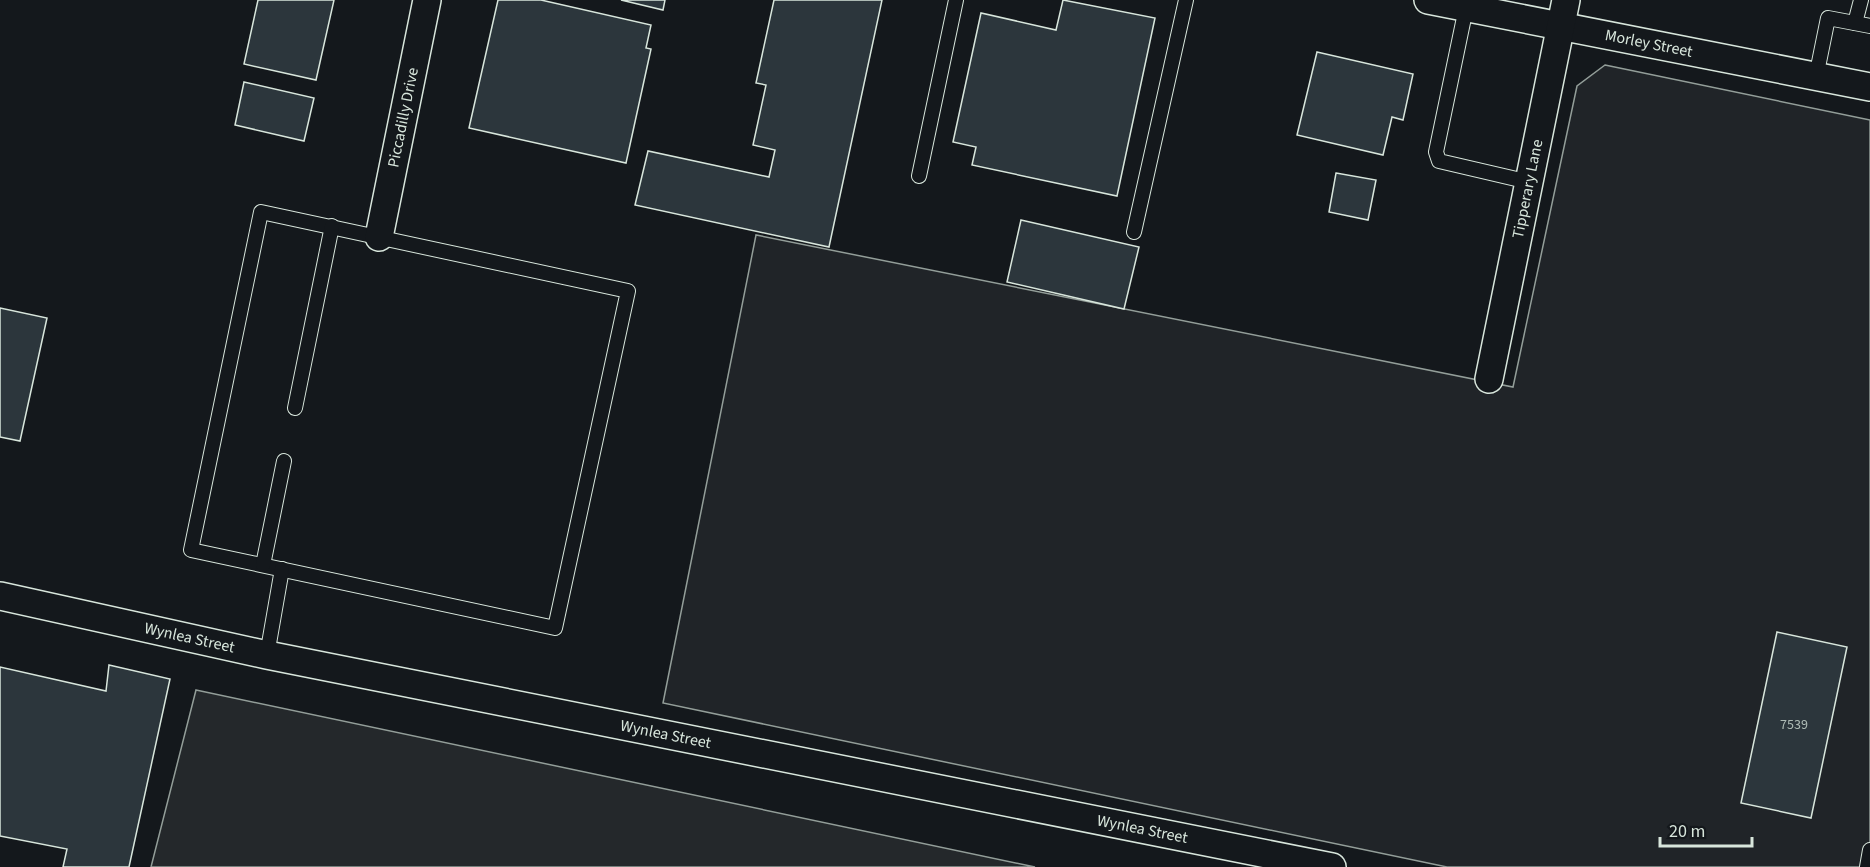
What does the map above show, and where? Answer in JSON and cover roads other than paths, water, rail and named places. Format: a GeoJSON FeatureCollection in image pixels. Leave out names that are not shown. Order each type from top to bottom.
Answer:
{"type":"FeatureCollection","features":[{"type":"Feature","properties":{"kind":"street","name":"Piccadilly Drive"},"geometry":{"type":"LineString","coordinates":[[379,237],[427,0]]}},
{"type":"Feature","properties":{"kind":"street","name":"Morley Street"},"geometry":{"type":"LineString","coordinates":[[1428,0],[1870,87]]}},
{"type":"Feature","properties":{"kind":"street","name":"Tipperary Lane"},"geometry":{"type":"LineString","coordinates":[[1489,379],[1566,0]]}},
{"type":"Feature","properties":{"kind":"street","name":"Wynlea Street"},"geometry":{"type":"LineString","coordinates":[[0,596],[267,655],[1332,867]]}},
{"type":"Feature","properties":{"kind":"lane"},"geometry":{"type":"LineString","coordinates":[[919,176],[956,0]]}},
{"type":"Feature","properties":{"kind":"lane"},"geometry":{"type":"LineString","coordinates":[[1134,232],[1186,0]]}},
{"type":"Feature","properties":{"kind":"lane"},"geometry":{"type":"LineString","coordinates":[[1855,23],[1861,0]]}},
{"type":"Feature","properties":{"kind":"lane"},"geometry":{"type":"LineString","coordinates":[[1466,8],[1436,152],[1439,161],[1528,182]]}},
{"type":"Feature","properties":{"kind":"lane"},"geometry":{"type":"LineString","coordinates":[[1816,77],[1828,18],[1870,26]]}},
{"type":"Feature","properties":{"kind":"lane"},"geometry":{"type":"LineString","coordinates":[[261,212],[379,237],[628,291],[555,628],[191,550],[261,212]]}},
{"type":"Feature","properties":{"kind":"lane"},"geometry":{"type":"LineString","coordinates":[[295,408],[332,226]]}},
{"type":"Feature","properties":{"kind":"lane"},"geometry":{"type":"LineString","coordinates":[[263,565],[284,461]]}},
{"type":"Feature","properties":{"kind":"lane"},"geometry":{"type":"LineString","coordinates":[[267,655],[282,569]]}},
{"type":"Feature","properties":{"kind":"lane"},"geometry":{"type":"LineString","coordinates":[[1867,867],[1870,850]]}}]}
